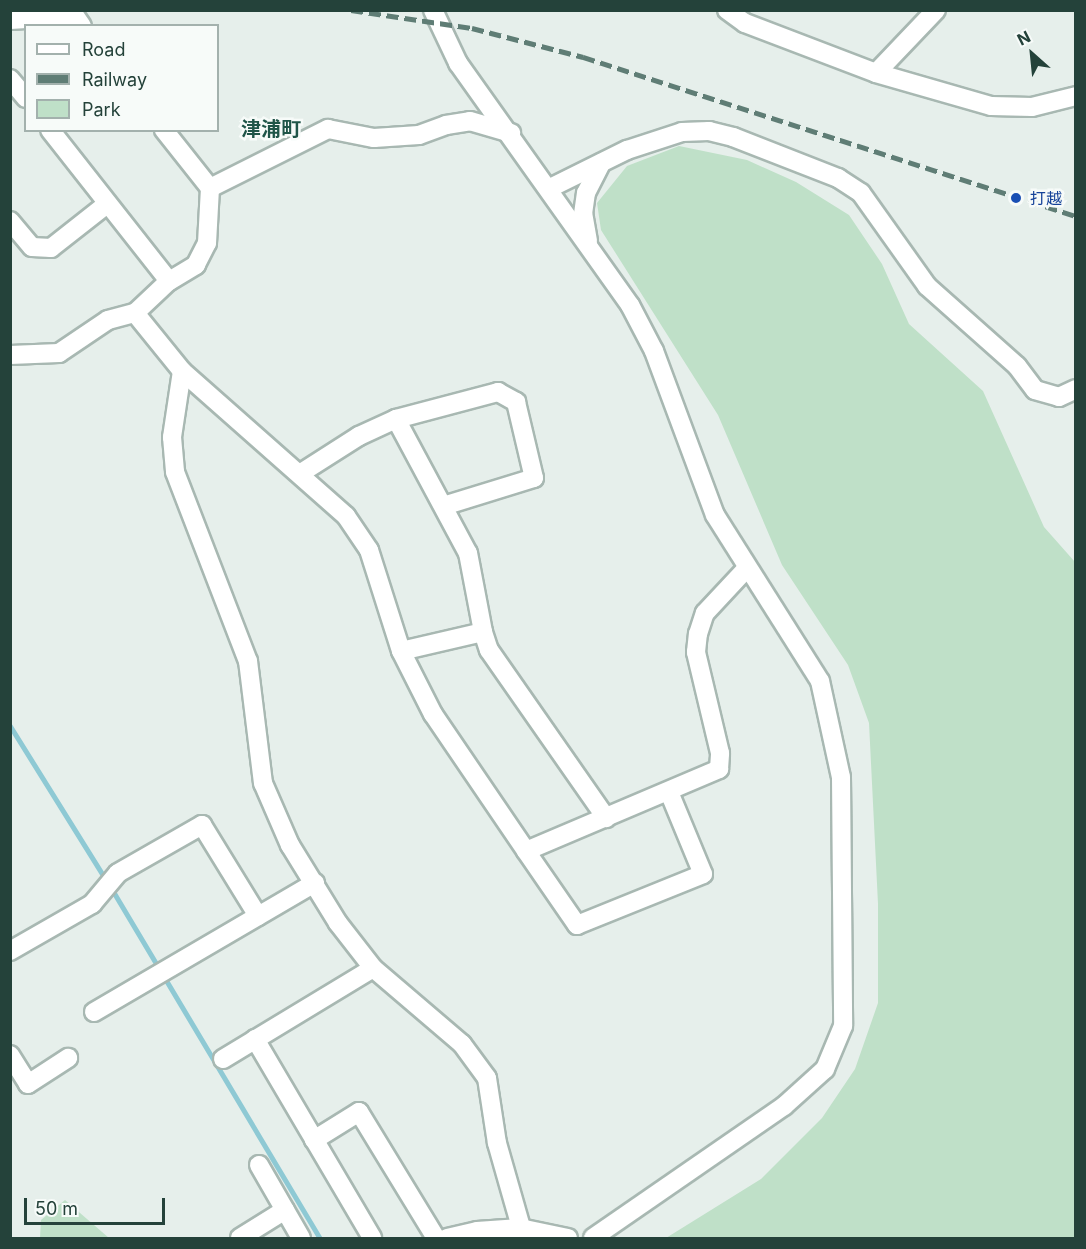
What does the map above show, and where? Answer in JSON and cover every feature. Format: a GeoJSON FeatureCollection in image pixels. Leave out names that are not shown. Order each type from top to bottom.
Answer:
{"type":"FeatureCollection","features":[{"type":"Feature","properties":{"kind":"street"},"geometry":{"type":"LineString","coordinates":[[433,10],[458,63],[511,133],[630,305],[654,351],[710,503],[746,569],[806,654],[827,702],[841,777],[843,1026],[825,1069],[784,1106],[593,1239]]}},
{"type":"Feature","properties":{"kind":"street"},"geometry":{"type":"LineString","coordinates":[[727,10],[745,23],[876,73],[991,106],[1032,107],[1076,96]]}},
{"type":"Feature","properties":{"kind":"street"},"geometry":{"type":"LineString","coordinates":[[876,73],[936,10]]}},
{"type":"Feature","properties":{"kind":"street"},"geometry":{"type":"LineString","coordinates":[[10,20],[75,16],[81,24]]}},
{"type":"Feature","properties":{"kind":"street"},"geometry":{"type":"LineString","coordinates":[[10,79],[24,96]]}},
{"type":"Feature","properties":{"kind":"street"},"geometry":{"type":"LineString","coordinates":[[210,188],[328,129],[374,138],[419,135],[446,125],[470,122],[511,133]]}},
{"type":"Feature","properties":{"kind":"street"},"geometry":{"type":"LineString","coordinates":[[549,188],[601,163],[682,132],[709,130],[838,178],[861,193],[927,286],[1017,366],[1035,390],[1059,397],[1076,389]]}},
{"type":"Feature","properties":{"kind":"street"},"geometry":{"type":"LineString","coordinates":[[52,132],[169,280]]}},
{"type":"Feature","properties":{"kind":"street"},"geometry":{"type":"LineString","coordinates":[[10,355],[58,353],[108,320],[135,313],[169,280],[196,266],[207,243],[210,188],[166,132]]}},
{"type":"Feature","properties":{"kind":"street"},"geometry":{"type":"LineString","coordinates":[[589,244],[583,214],[586,192],[601,163]]}},
{"type":"Feature","properties":{"kind":"street"},"geometry":{"type":"LineString","coordinates":[[10,221],[32,247],[51,248],[107,204]]}},
{"type":"Feature","properties":{"kind":"street"},"geometry":{"type":"LineString","coordinates":[[135,313],[182,371],[301,473],[346,516],[369,550],[400,651],[433,714],[577,925],[703,874],[669,792]]}},
{"type":"Feature","properties":{"kind":"street"},"geometry":{"type":"LineString","coordinates":[[182,371],[172,437],[175,472],[248,661],[263,783],[290,845],[338,923],[373,968],[462,1044],[487,1078],[497,1143],[522,1233]]}},
{"type":"Feature","properties":{"kind":"street"},"geometry":{"type":"LineString","coordinates":[[301,473],[358,436],[396,419],[498,392],[516,402],[534,478],[446,505]]}},
{"type":"Feature","properties":{"kind":"street"},"geometry":{"type":"LineString","coordinates":[[396,419],[446,505],[468,553],[483,632],[489,650],[606,818]]}},
{"type":"Feature","properties":{"kind":"street"},"geometry":{"type":"LineString","coordinates":[[526,851],[719,769],[720,753],[697,643],[705,613],[746,569]]}},
{"type":"Feature","properties":{"kind":"street"},"geometry":{"type":"LineString","coordinates":[[400,651],[483,632]]}},
{"type":"Feature","properties":{"kind":"street"},"geometry":{"type":"LineString","coordinates":[[10,951],[92,904],[118,873],[202,825],[258,916]]}},
{"type":"Feature","properties":{"kind":"street"},"geometry":{"type":"LineString","coordinates":[[93,1012],[315,883]]}},
{"type":"Feature","properties":{"kind":"street"},"geometry":{"type":"LineString","coordinates":[[223,1059],[373,968]]}},
{"type":"Feature","properties":{"kind":"street"},"geometry":{"type":"LineString","coordinates":[[255,1040],[372,1239]]}},
{"type":"Feature","properties":{"kind":"street"},"geometry":{"type":"LineString","coordinates":[[10,1055],[28,1084],[68,1058]]}},
{"type":"Feature","properties":{"kind":"street"},"geometry":{"type":"LineString","coordinates":[[314,1140],[358,1112],[436,1239]]}},
{"type":"Feature","properties":{"kind":"street"},"geometry":{"type":"LineString","coordinates":[[259,1165],[301,1239]]}},
{"type":"Feature","properties":{"kind":"street"},"geometry":{"type":"LineString","coordinates":[[240,1239],[285,1210]]}},
{"type":"Feature","properties":{"kind":"street"},"geometry":{"type":"LineString","coordinates":[[447,1239],[477,1231],[522,1233],[568,1239]]}},
{"type":"Feature","properties":{"kind":"green space"},"geometry":{"type":"Polygon","coordinates":[[[679,146],[747,160],[796,182],[849,215],[882,264],[909,324],[983,391],[1044,527],[1075,562],[1075,1238],[666,1238],[761,1179],[822,1118],[855,1069],[878,1003],[878,904],[869,723],[848,665],[782,565],[718,415],[601,230],[597,203],[627,166],[679,146]]]}},
{"type":"Feature","properties":{"kind":"green space"},"geometry":{"type":"Polygon","coordinates":[[[65,1200],[109,1238],[40,1238],[41,1220],[65,1200]]]}},
{"type":"Feature","properties":{"kind":"waterway"},"geometry":{"type":"LineString","coordinates":[[10,726],[106,880]]}},
{"type":"Feature","properties":{"kind":"waterway"},"geometry":{"type":"LineString","coordinates":[[111,888],[320,1238]]}},
{"type":"Feature","properties":{"kind":"railway"},"geometry":{"type":"LineString","coordinates":[[351,10],[472,28],[583,57],[1076,216]]}},
{"type":"Feature","properties":{"kind":"place","name":"打越"},"geometry":{"type":"Point","coordinates":[1016,198]}},
{"type":"Feature","properties":{"kind":"district","name":"津浦町"},"geometry":{"type":"Point","coordinates":[271,129]}}]}
